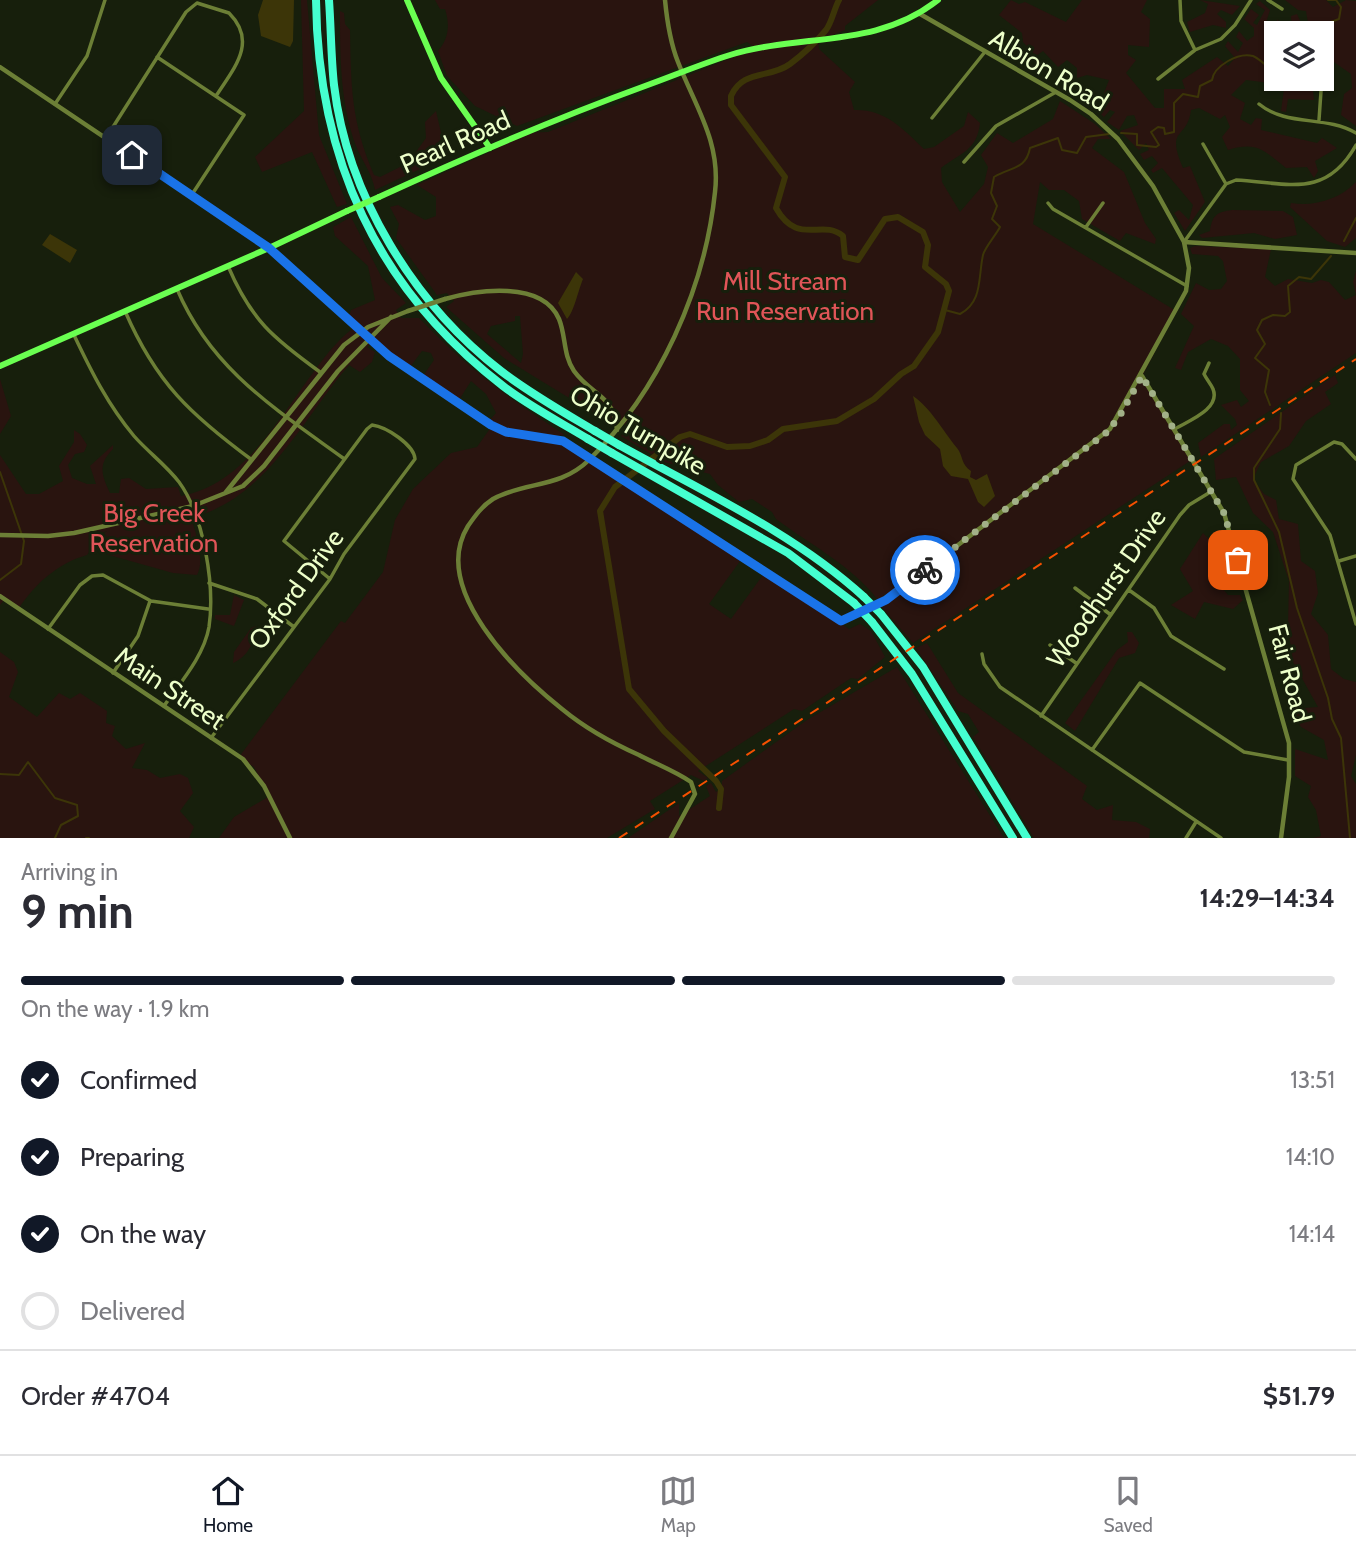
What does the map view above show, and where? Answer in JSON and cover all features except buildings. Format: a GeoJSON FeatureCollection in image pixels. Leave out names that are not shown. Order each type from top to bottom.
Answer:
{"type":"FeatureCollection","features":[{"type":"Feature","properties":{"kind":"highway","name":"Ohio Turnpike"},"geometry":{"type":"LineString","coordinates":[[316,0],[319,51],[332,136],[355,203],[391,268],[439,329],[505,388],[612,453],[788,553],[854,603],[912,674],[1013,838]]}},
{"type":"Feature","properties":{"kind":"highway","name":"Ohio Turnpike"},"geometry":{"type":"LineString","coordinates":[[329,0],[334,86],[343,126],[366,197],[401,261],[420,289],[474,348],[531,392],[798,547],[828,566],[864,597],[923,667],[1027,838]]}},
{"type":"Feature","properties":{"kind":"main road"},"geometry":{"type":"LineString","coordinates":[[407,0],[441,78],[490,148]]}},
{"type":"Feature","properties":{"kind":"main road","name":"Pearl Road"},"geometry":{"type":"LineString","coordinates":[[0,366],[551,121],[730,55],[789,43],[880,32],[920,14],[938,0]]}},
{"type":"Feature","properties":{"kind":"street"},"geometry":{"type":"LineString","coordinates":[[55,104],[87,56],[105,0]]}},
{"type":"Feature","properties":{"kind":"street"},"geometry":{"type":"LineString","coordinates":[[665,0],[670,37],[682,73],[712,143],[715,193],[704,247],[681,319],[656,374],[628,416],[590,459],[572,474],[550,484],[507,493],[488,502],[463,534],[459,551],[461,578],[478,620],[541,691],[605,738],[691,782],[695,794],[671,838]]}},
{"type":"Feature","properties":{"kind":"street"},"geometry":{"type":"LineString","coordinates":[[1180,0],[1181,21],[1195,50]]}},
{"type":"Feature","properties":{"kind":"street"},"geometry":{"type":"LineString","coordinates":[[1158,79],[1195,50],[1221,39],[1235,25],[1251,0]]}},
{"type":"Feature","properties":{"kind":"street"},"geometry":{"type":"LineString","coordinates":[[1268,0],[1282,9]]}},
{"type":"Feature","properties":{"kind":"street"},"geometry":{"type":"LineString","coordinates":[[106,138],[157,57],[194,5],[229,13],[242,31],[244,46],[241,57],[216,96]]}},
{"type":"Feature","properties":{"kind":"street","name":"Albion Road"},"geometry":{"type":"LineString","coordinates":[[920,14],[1091,114],[1133,157],[1184,242]]}},
{"type":"Feature","properties":{"kind":"street"},"geometry":{"type":"LineString","coordinates":[[932,118],[984,53]]}},
{"type":"Feature","properties":{"kind":"street"},"geometry":{"type":"LineString","coordinates":[[157,57],[244,115],[191,196]]}},
{"type":"Feature","properties":{"kind":"street"},"geometry":{"type":"LineString","coordinates":[[0,67],[269,248],[367,339],[491,425],[506,432],[563,441],[841,621],[869,610],[1106,433],[1119,417],[1142,376],[1187,286],[1189,268],[1184,242],[1226,184],[1236,180],[1312,184],[1328,179],[1339,170],[1356,145]]}},
{"type":"Feature","properties":{"kind":"street"},"geometry":{"type":"LineString","coordinates":[[1319,120],[1321,91]]}},
{"type":"Feature","properties":{"kind":"street"},"geometry":{"type":"LineString","coordinates":[[964,162],[996,126],[1056,92]]}},
{"type":"Feature","properties":{"kind":"street"},"geometry":{"type":"LineString","coordinates":[[1259,104],[1280,117],[1319,120],[1343,126],[1356,133]]}},
{"type":"Feature","properties":{"kind":"street"},"geometry":{"type":"LineString","coordinates":[[1203,144],[1226,184]]}},
{"type":"Feature","properties":{"kind":"street"},"geometry":{"type":"LineString","coordinates":[[1048,202],[1053,209],[1187,286]]}},
{"type":"Feature","properties":{"kind":"street"},"geometry":{"type":"LineString","coordinates":[[1086,227],[1103,203]]}},
{"type":"Feature","properties":{"kind":"street"},"geometry":{"type":"LineString","coordinates":[[1184,242],[1356,253]]}},
{"type":"Feature","properties":{"kind":"street"},"geometry":{"type":"LineString","coordinates":[[228,266],[242,298],[254,316],[320,372]]}},
{"type":"Feature","properties":{"kind":"street"},"geometry":{"type":"LineString","coordinates":[[177,289],[188,317],[231,373],[343,458],[284,541],[330,579]]}},
{"type":"Feature","properties":{"kind":"street"},"geometry":{"type":"LineString","coordinates":[[223,495],[320,372],[359,332],[408,311],[469,294],[523,293],[544,300],[560,321],[566,356],[573,370],[615,412],[628,416]]}},
{"type":"Feature","properties":{"kind":"street"},"geometry":{"type":"LineString","coordinates":[[125,311],[154,368],[182,404],[252,460]]}},
{"type":"Feature","properties":{"kind":"street"},"geometry":{"type":"LineString","coordinates":[[0,535],[74,533],[193,506],[223,495],[254,478],[367,339],[391,317]]}},
{"type":"Feature","properties":{"kind":"street"},"geometry":{"type":"LineString","coordinates":[[73,333],[106,399],[137,439],[179,482],[193,506],[200,528],[209,583],[209,627],[201,650],[164,706]]}},
{"type":"Feature","properties":{"kind":"street"},"geometry":{"type":"LineString","coordinates":[[1175,429],[1210,407],[1214,401],[1213,388],[1204,374],[1209,363]]}},
{"type":"Feature","properties":{"kind":"street","name":"Fair Road"},"geometry":{"type":"LineString","coordinates":[[1142,376],[1224,513],[1284,723],[1289,760],[1281,838]]}},
{"type":"Feature","properties":{"kind":"street"},"geometry":{"type":"LineString","coordinates":[[615,412],[617,430]]}},
{"type":"Feature","properties":{"kind":"street","name":"Oxford Drive"},"geometry":{"type":"LineString","coordinates":[[211,738],[330,579],[344,554],[412,464],[415,453],[380,426],[372,425],[343,458]]}},
{"type":"Feature","properties":{"kind":"street"},"geometry":{"type":"LineString","coordinates":[[1356,459],[1342,444],[1334,442],[1296,465],[1293,479],[1330,535],[1356,624]]}},
{"type":"Feature","properties":{"kind":"street","name":"Woodhurst Drive"},"geometry":{"type":"LineString","coordinates":[[1041,716],[1180,515],[1189,505],[1213,491]]}},
{"type":"Feature","properties":{"kind":"street"},"geometry":{"type":"LineString","coordinates":[[1339,561],[1356,556]]}},
{"type":"Feature","properties":{"kind":"street"},"geometry":{"type":"LineString","coordinates":[[48,629],[69,596],[92,576],[103,575],[124,589],[151,601],[208,609]]}},
{"type":"Feature","properties":{"kind":"street"},"geometry":{"type":"LineString","coordinates":[[209,583],[257,599],[294,626]]}},
{"type":"Feature","properties":{"kind":"street"},"geometry":{"type":"LineString","coordinates":[[1075,588],[1111,615]]}},
{"type":"Feature","properties":{"kind":"street"},"geometry":{"type":"LineString","coordinates":[[1129,590],[1154,608],[1171,636],[1224,669]]}},
{"type":"Feature","properties":{"kind":"street","name":"Main Street"},"geometry":{"type":"LineString","coordinates":[[0,596],[252,768],[290,838]]}},
{"type":"Feature","properties":{"kind":"street"},"geometry":{"type":"LineString","coordinates":[[113,673],[138,636],[151,601]]}},
{"type":"Feature","properties":{"kind":"street"},"geometry":{"type":"LineString","coordinates":[[1050,645],[1076,663]]}},
{"type":"Feature","properties":{"kind":"street"},"geometry":{"type":"LineString","coordinates":[[982,654],[984,664],[1000,687],[1221,838]]}},
{"type":"Feature","properties":{"kind":"street"},"geometry":{"type":"LineString","coordinates":[[1092,750],[1140,683],[1244,752],[1289,760]]}},
{"type":"Feature","properties":{"kind":"street"},"geometry":{"type":"LineString","coordinates":[[1186,838],[1197,821]]}},
{"type":"Feature","properties":{"kind":"green space"},"geometry":{"type":"Polygon","coordinates":[[[301,0],[307,0],[319,135],[347,204],[337,207],[312,152],[262,172],[255,157],[304,111],[301,0]]]}},
{"type":"Feature","properties":{"kind":"green space","name":"Mill Stream Run Reservation"},"geometry":{"type":"Polygon","coordinates":[[[435,0],[878,0],[845,26],[845,30],[818,41],[819,49],[855,82],[849,92],[854,110],[884,116],[924,149],[934,147],[964,126],[968,112],[980,123],[971,146],[941,168],[942,182],[960,212],[984,184],[988,167],[981,155],[997,133],[1013,143],[1053,119],[1060,101],[1095,124],[1111,139],[1098,139],[1092,148],[1124,172],[1145,223],[1156,239],[1155,244],[1126,233],[1120,241],[1082,219],[1079,201],[1064,190],[1049,190],[1040,182],[1033,224],[1176,311],[1143,375],[1193,459],[913,643],[880,605],[892,597],[886,594],[878,600],[856,576],[776,519],[772,512],[752,499],[739,502],[718,485],[710,474],[664,462],[621,436],[627,426],[612,417],[610,423],[504,358],[446,307],[454,301],[447,293],[437,295],[396,238],[399,224],[390,207],[398,205],[425,220],[436,216],[436,197],[417,185],[497,149],[496,144],[520,133],[548,132],[756,48],[747,42],[517,126],[475,106],[447,76],[438,51],[446,36],[448,20],[445,9],[440,9],[435,0]],[[515,316],[515,321],[491,326],[487,334],[521,363],[523,354],[520,316],[515,316]]]}},
{"type":"Feature","properties":{"kind":"green space"},"geometry":{"type":"Polygon","coordinates":[[[1011,0],[1019,4],[1025,2],[1066,22],[1082,0],[1147,0],[1141,12],[1150,19],[1149,47],[1128,45],[1128,55],[1136,60],[1126,73],[1155,108],[1164,108],[1164,89],[1185,89],[1182,80],[1217,57],[1228,66],[1235,58],[1225,46],[1228,41],[1238,52],[1243,43],[1236,37],[1239,31],[1247,41],[1254,36],[1254,28],[1244,19],[1251,9],[1259,15],[1253,23],[1257,25],[1265,10],[1256,4],[1260,1],[1270,10],[1267,21],[1264,21],[1264,82],[1246,80],[1231,95],[1245,103],[1240,119],[1251,125],[1256,118],[1262,119],[1261,130],[1317,143],[1322,138],[1337,148],[1315,161],[1318,171],[1314,178],[1307,167],[1286,168],[1254,147],[1228,150],[1222,137],[1230,127],[1225,115],[1220,119],[1199,108],[1191,110],[1176,146],[1183,168],[1190,166],[1205,202],[1185,231],[1174,213],[1179,210],[1189,220],[1193,205],[1162,168],[1153,173],[1151,170],[1158,163],[1152,156],[1144,160],[1140,154],[1149,150],[1146,143],[1139,150],[1120,131],[1138,125],[1134,115],[1127,116],[1119,130],[1107,122],[1115,112],[1110,110],[1104,117],[1095,109],[1111,101],[1104,93],[1109,80],[1087,75],[1077,78],[1077,68],[1067,60],[1058,67],[1043,51],[1036,56],[1023,42],[1022,33],[999,15],[1011,0]]]}},
{"type":"Feature","properties":{"kind":"green space"},"geometry":{"type":"Polygon","coordinates":[[[1200,0],[1240,6],[1232,15],[1221,10],[1217,14],[1226,22],[1226,28],[1213,25],[1190,32],[1187,22],[1205,13],[1208,4],[1200,0]]]}},
{"type":"Feature","properties":{"kind":"green space"},"geometry":{"type":"Polygon","coordinates":[[[1285,0],[1326,0],[1333,7],[1346,0],[1356,1],[1356,126],[1341,115],[1344,94],[1352,88],[1351,74],[1334,62],[1334,21],[1308,21],[1306,11],[1298,10],[1285,0]]]}},
{"type":"Feature","properties":{"kind":"green space"},"geometry":{"type":"Polygon","coordinates":[[[340,11],[344,13],[345,24],[350,30],[352,87],[357,120],[374,175],[380,177],[408,163],[426,138],[425,122],[436,111],[442,137],[420,169],[375,190],[356,146],[347,113],[341,62],[340,11]]]}},
{"type":"Feature","properties":{"kind":"green space"},"geometry":{"type":"Polygon","coordinates":[[[1297,14],[1300,21],[1291,21],[1291,16],[1297,14]]]}},
{"type":"Feature","properties":{"kind":"green space"},"geometry":{"type":"Polygon","coordinates":[[[1284,91],[1313,91],[1314,100],[1288,99],[1286,112],[1281,111],[1284,91]]]}},
{"type":"Feature","properties":{"kind":"green space"},"geometry":{"type":"Polygon","coordinates":[[[1356,182],[1356,238],[1345,247],[1327,241],[1290,207],[1291,203],[1309,204],[1334,197],[1356,182]]]}},
{"type":"Feature","properties":{"kind":"green space"},"geometry":{"type":"Polygon","coordinates":[[[1232,210],[1283,211],[1293,217],[1297,235],[1275,239],[1254,233],[1202,238],[1199,235],[1210,231],[1216,216],[1232,210]]]}},
{"type":"Feature","properties":{"kind":"green space","name":"Big Creek Reservation"},"geometry":{"type":"Polygon","coordinates":[[[351,217],[382,278],[406,303],[396,310],[401,318],[419,318],[488,381],[565,435],[556,436],[743,557],[709,604],[731,619],[765,572],[849,629],[860,624],[871,631],[885,657],[858,679],[851,678],[802,711],[794,709],[698,771],[708,778],[704,781],[691,775],[650,801],[655,809],[607,838],[291,838],[254,767],[239,757],[341,621],[345,623],[383,572],[395,520],[413,489],[451,453],[477,447],[494,423],[490,420],[496,413],[486,394],[471,381],[459,400],[423,376],[434,360],[431,353],[422,351],[410,367],[373,343],[367,347],[375,352],[372,362],[360,372],[349,365],[262,476],[241,494],[218,508],[191,518],[200,555],[197,575],[173,573],[102,553],[97,549],[101,536],[107,531],[91,538],[92,548],[87,555],[66,563],[48,576],[19,608],[5,599],[0,605],[0,455],[26,494],[39,494],[63,481],[59,466],[74,442],[74,430],[87,445],[84,452],[75,454],[68,465],[72,478],[87,484],[96,484],[90,466],[113,445],[102,470],[110,493],[119,493],[121,479],[129,478],[146,489],[178,487],[181,496],[204,489],[224,478],[258,447],[330,351],[359,325],[349,316],[351,310],[375,300],[368,266],[335,236],[333,227],[351,217]]]}},
{"type":"Feature","properties":{"kind":"green space"},"geometry":{"type":"Polygon","coordinates":[[[1190,248],[1271,249],[1265,277],[1275,286],[1288,279],[1312,283],[1321,280],[1329,282],[1345,300],[1356,295],[1356,353],[1201,457],[1198,443],[1224,424],[1230,424],[1231,430],[1237,425],[1235,419],[1221,405],[1237,400],[1241,407],[1249,401],[1240,390],[1240,359],[1228,346],[1211,339],[1188,352],[1181,370],[1175,368],[1194,326],[1181,314],[1196,283],[1209,290],[1221,289],[1227,281],[1223,261],[1218,256],[1192,254],[1190,248]]]}},
{"type":"Feature","properties":{"kind":"green space"},"geometry":{"type":"Polygon","coordinates":[[[1356,271],[1356,295],[1353,282],[1356,271]]]}},
{"type":"Feature","properties":{"kind":"green space"},"geometry":{"type":"Polygon","coordinates":[[[1335,375],[1338,383],[1325,392],[1331,404],[1306,421],[1289,446],[1261,462],[1253,479],[1264,494],[1276,500],[1279,519],[1298,524],[1301,561],[1315,571],[1318,593],[1311,614],[1328,635],[1331,669],[1344,679],[1356,682],[1356,755],[1351,776],[1356,784],[1356,838],[1313,838],[1321,836],[1316,810],[1308,797],[1311,786],[1295,776],[1295,749],[1328,760],[1324,740],[1301,727],[1290,709],[1318,707],[1293,662],[1288,627],[1289,581],[1273,532],[1253,513],[1236,477],[1216,480],[1214,459],[1335,375]]]}},
{"type":"Feature","properties":{"kind":"green space"},"geometry":{"type":"Polygon","coordinates":[[[0,379],[11,416],[0,434],[0,379]]]}},
{"type":"Feature","properties":{"kind":"green space"},"geometry":{"type":"Polygon","coordinates":[[[1203,533],[1209,539],[1209,551],[1218,567],[1216,581],[1228,595],[1240,595],[1243,600],[1233,609],[1204,602],[1195,619],[1171,605],[1193,591],[1180,569],[1203,533]]]}},
{"type":"Feature","properties":{"kind":"green space"},"geometry":{"type":"Polygon","coordinates":[[[234,595],[244,600],[234,626],[215,619],[215,615],[230,615],[234,595]]]}},
{"type":"Feature","properties":{"kind":"green space"},"geometry":{"type":"Polygon","coordinates":[[[256,626],[257,630],[251,645],[243,657],[233,663],[234,652],[251,628],[256,626]]]}},
{"type":"Feature","properties":{"kind":"green space"},"geometry":{"type":"Polygon","coordinates":[[[1127,632],[1132,632],[1139,643],[1135,653],[1119,658],[1075,731],[1065,723],[1117,650],[1128,642],[1127,632]]]}},
{"type":"Feature","properties":{"kind":"green space"},"geometry":{"type":"Polygon","coordinates":[[[927,643],[958,693],[1087,786],[1082,799],[1097,810],[1113,805],[1112,820],[1136,822],[1150,829],[1149,838],[1034,838],[973,737],[979,732],[968,714],[958,711],[916,648],[927,643]]]}},
{"type":"Feature","properties":{"kind":"green space"},"geometry":{"type":"Polygon","coordinates":[[[0,652],[14,662],[18,672],[9,697],[37,717],[59,693],[70,699],[80,693],[107,711],[106,723],[115,726],[112,736],[126,749],[145,743],[132,768],[147,770],[160,778],[180,774],[188,778],[193,793],[180,811],[194,827],[189,838],[0,838],[0,652]]]}},
{"type":"Feature","properties":{"kind":"green space"},"geometry":{"type":"Polygon","coordinates":[[[897,667],[1004,838],[628,838],[679,803],[679,816],[710,796],[706,786],[711,783],[716,792],[722,788],[722,781],[807,720],[897,667]]]}},
{"type":"Feature","properties":{"kind":"green space"},"geometry":{"type":"Polygon","coordinates":[[[268,797],[289,838],[219,838],[234,817],[268,797]]]}},
{"type":"Feature","properties":{"kind":"shaded area"},"geometry":{"type":"Polygon","coordinates":[[[263,0],[294,0],[293,41],[290,47],[261,36],[258,15],[263,0]]]}},
{"type":"Feature","properties":{"kind":"shaded area"},"geometry":{"type":"Polygon","coordinates":[[[50,234],[77,250],[70,263],[42,245],[50,234]]]}},
{"type":"Feature","properties":{"kind":"shaded area"},"geometry":{"type":"Polygon","coordinates":[[[576,272],[583,279],[567,319],[558,303],[576,272]]]}},
{"type":"Feature","properties":{"kind":"shaded area"},"geometry":{"type":"Polygon","coordinates":[[[913,396],[931,413],[957,448],[965,466],[971,471],[970,477],[976,480],[987,474],[995,496],[984,507],[978,502],[968,479],[951,476],[943,466],[940,449],[925,435],[919,422],[913,396]]]}},
{"type":"Feature","properties":{"kind":"waterway"},"geometry":{"type":"LineString","coordinates":[[719,808],[721,789],[716,781],[664,731],[629,689],[600,511],[615,487],[680,437],[690,434],[727,447],[750,446],[768,440],[783,429],[837,421],[874,399],[901,374],[914,366],[938,332],[949,291],[946,284],[925,267],[928,245],[923,232],[898,217],[885,219],[858,260],[845,257],[843,236],[835,231],[793,226],[784,220],[776,208],[785,177],[731,105],[731,96],[742,82],[782,69],[814,43],[828,27],[839,0]]}},
{"type":"Feature","properties":{"kind":"waterway"},"geometry":{"type":"LineString","coordinates":[[1328,0],[1335,0]]}},
{"type":"Feature","properties":{"kind":"waterway"},"geometry":{"type":"LineString","coordinates":[[1334,21],[1339,19],[1341,7],[1336,0]]}},
{"type":"Feature","properties":{"kind":"waterway"},"geometry":{"type":"LineString","coordinates":[[1121,133],[1137,134],[1137,145],[1156,147],[1159,145],[1151,132],[1158,127],[1164,128],[1165,134],[1174,132],[1174,103],[1183,94],[1198,97],[1200,86],[1212,80],[1217,70],[1234,58],[1253,56],[1264,63]]}},
{"type":"Feature","properties":{"kind":"waterway"},"geometry":{"type":"LineString","coordinates":[[945,310],[960,314],[973,303],[976,296],[983,255],[1000,227],[992,219],[997,206],[991,193],[994,177],[1021,164],[1030,148],[1058,138],[1062,150],[1077,153],[1086,137],[1109,134]]}},
{"type":"Feature","properties":{"kind":"waterway"},"geometry":{"type":"LineString","coordinates":[[1344,241],[1356,218]]}},
{"type":"Feature","properties":{"kind":"waterway"},"geometry":{"type":"LineString","coordinates":[[1270,405],[1265,392],[1269,370],[1255,358],[1265,344],[1257,330],[1262,320],[1273,315],[1285,316],[1290,312],[1288,286],[1299,277],[1311,279],[1331,256]]}},
{"type":"Feature","properties":{"kind":"waterway"},"geometry":{"type":"LineString","coordinates":[[1281,413],[1280,429],[1254,468],[1254,480],[1279,532],[1297,608],[1328,698],[1332,719],[1341,738],[1350,838]]}},
{"type":"Feature","properties":{"kind":"waterway"},"geometry":{"type":"LineString","coordinates":[[0,472],[24,541],[21,564],[0,580]]}},
{"type":"Feature","properties":{"kind":"waterway"},"geometry":{"type":"LineString","coordinates":[[0,774],[19,775],[28,762],[55,798],[77,805],[78,816],[61,825],[55,838]]}},
{"type":"Feature","properties":{"kind":"railway"},"geometry":{"type":"LineString","coordinates":[[619,838],[1356,359]]}},
{"type":"Feature","properties":{"kind":"way so far"},"geometry":{"type":"LineString","coordinates":[[925,570],[1106,433],[1119,417],[1142,376],[1213,491],[1224,513],[1238,560]]}},
{"type":"Feature","properties":{"kind":"route"},"geometry":{"type":"LineString","coordinates":[[132,155],[269,248],[359,332],[389,356],[491,425],[506,432],[563,441],[841,621],[849,620],[886,600],[925,570]]}}]}
